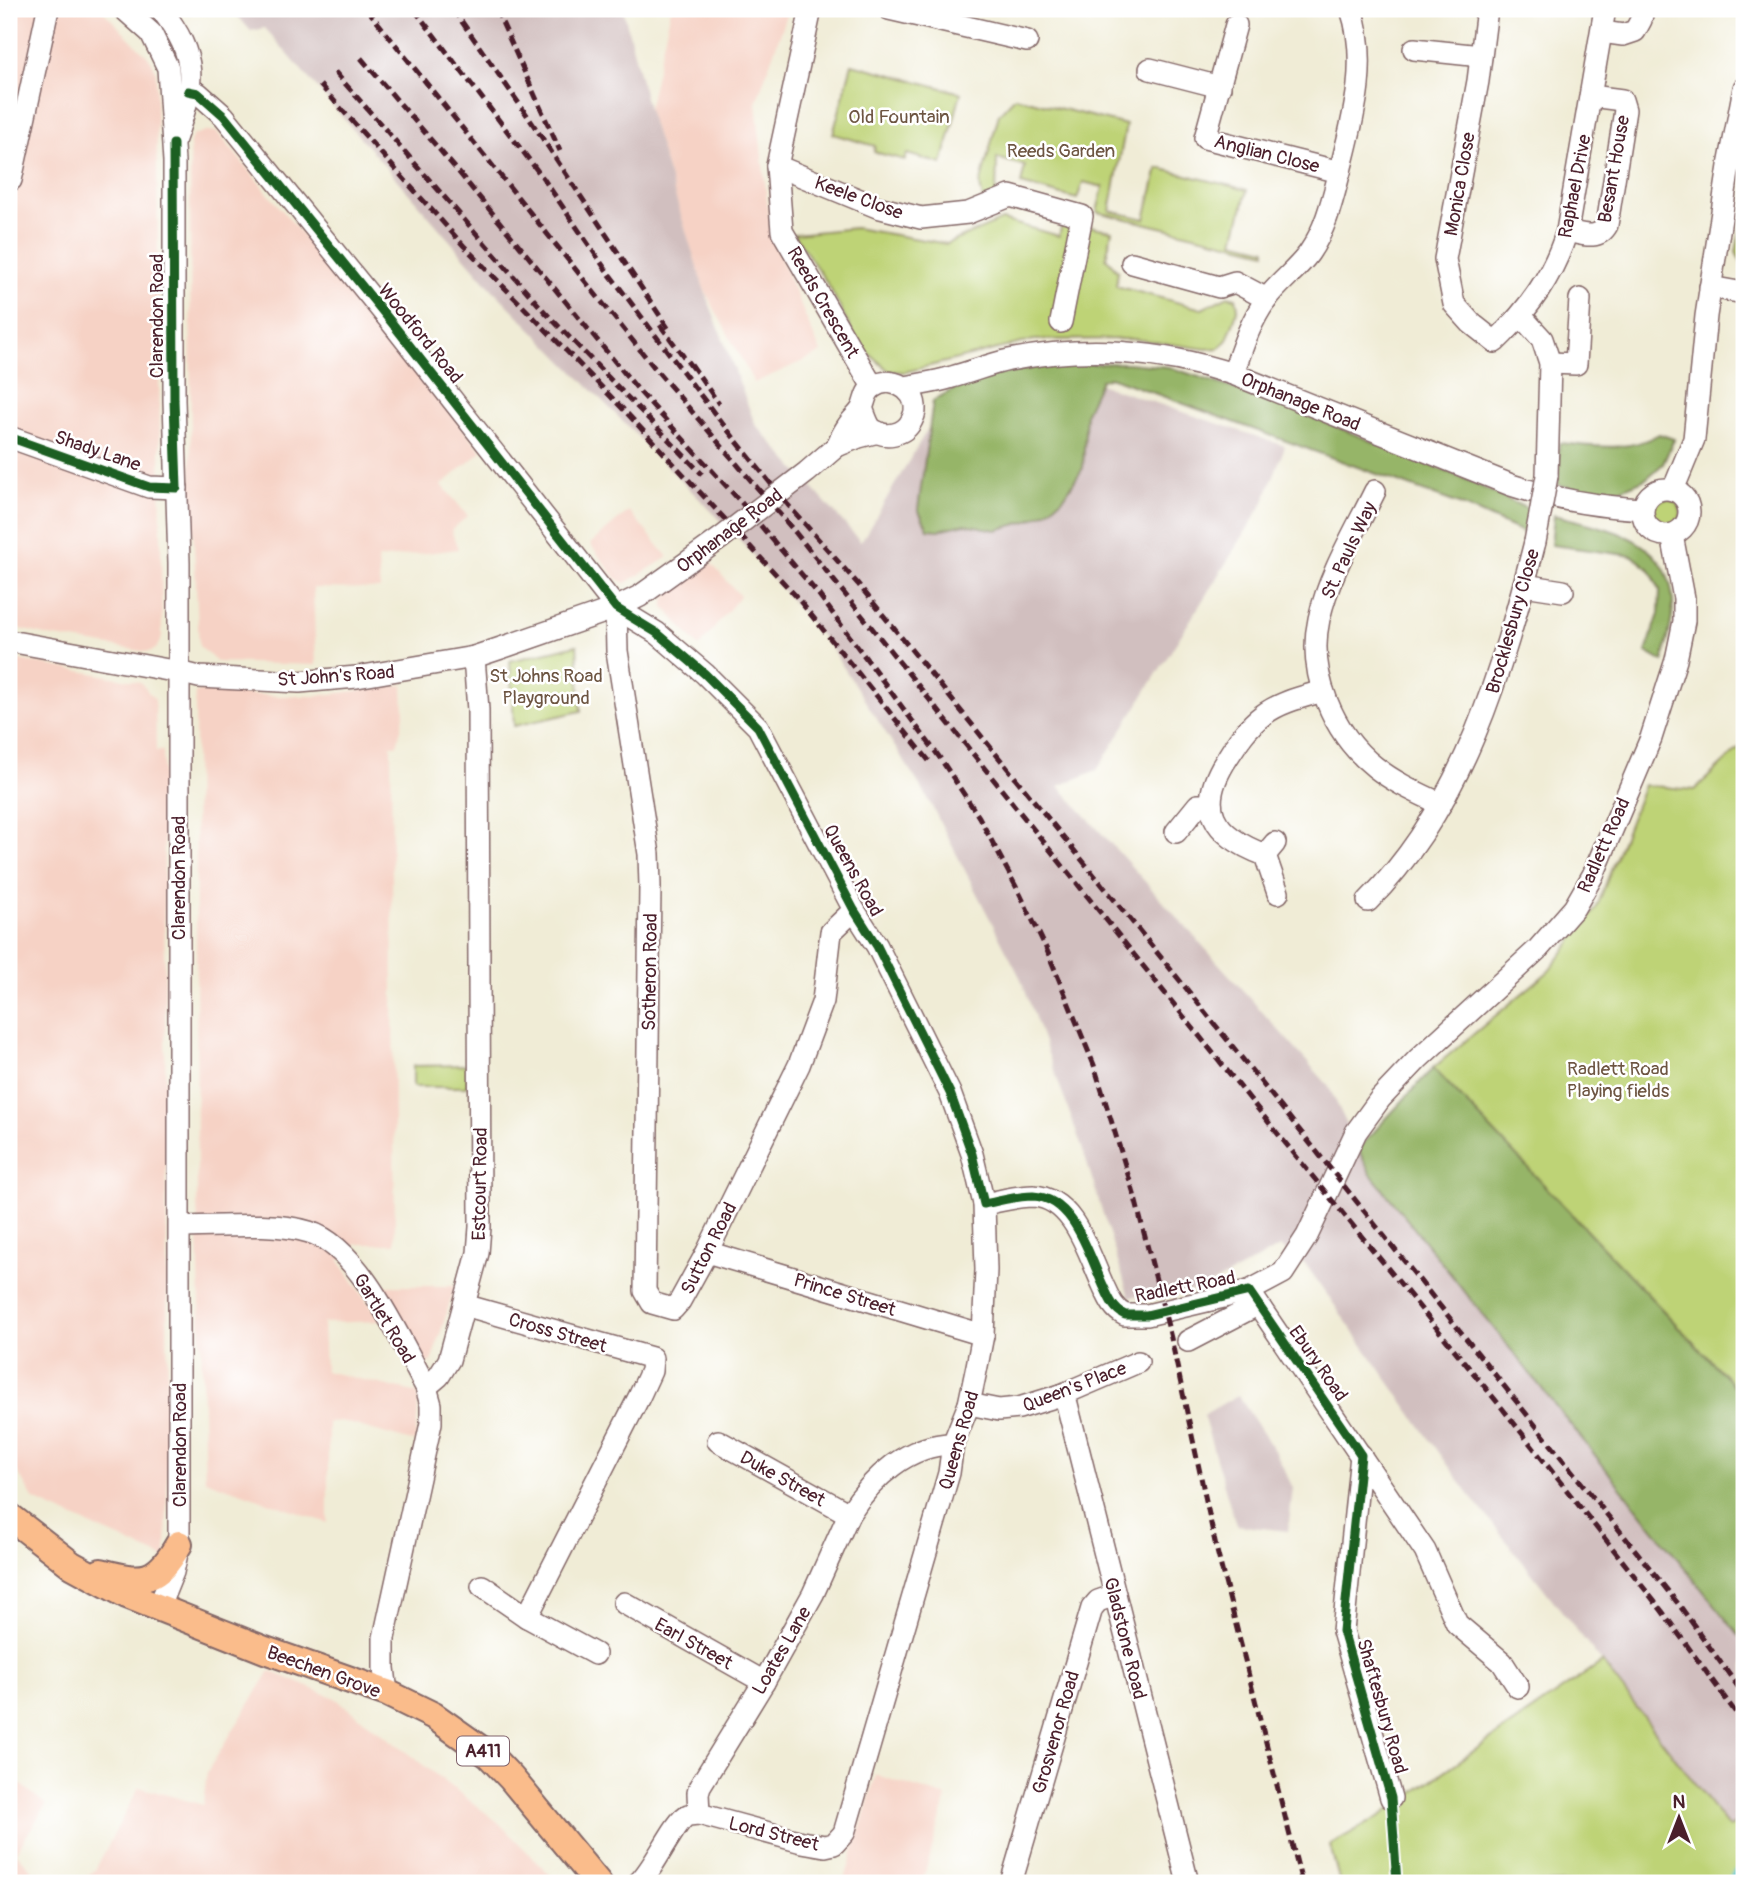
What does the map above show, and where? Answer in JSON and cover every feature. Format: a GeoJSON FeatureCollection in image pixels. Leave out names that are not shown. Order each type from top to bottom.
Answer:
{"type":"FeatureCollection","features":[{"type":"Feature","properties":{"kind":"main road","name":"Beechen Grove"},"geometry":{"type":"LineString","coordinates":[[9,1516],[72,1565],[158,1609],[387,1693],[434,1716],[489,1755],[598,1883]]}},
{"type":"Feature","properties":{"kind":"main road"},"geometry":{"type":"LineString","coordinates":[[72,1565],[135,1579],[148,1577],[161,1571],[179,1544]]}},
{"type":"Feature","properties":{"kind":"street"},"geometry":{"type":"LineString","coordinates":[[11,180],[47,9]]}},
{"type":"Feature","properties":{"kind":"street"},"geometry":{"type":"LineString","coordinates":[[124,9],[150,33],[168,68]]}},
{"type":"Feature","properties":{"kind":"street"},"geometry":{"type":"LineString","coordinates":[[161,9],[180,36],[190,62],[183,117],[173,144]]}},
{"type":"Feature","properties":{"kind":"street","name":"Reeds Crescent"},"geometry":{"type":"LineString","coordinates":[[811,9],[777,166],[782,232],[873,387]]}},
{"type":"Feature","properties":{"kind":"street"},"geometry":{"type":"LineString","coordinates":[[889,9],[930,14],[1027,41]]}},
{"type":"Feature","properties":{"kind":"street"},"geometry":{"type":"LineString","coordinates":[[1233,374],[1253,321],[1267,299],[1308,254],[1329,215],[1357,106],[1359,45],[1351,9]]}},
{"type":"Feature","properties":{"kind":"street","name":"Monica Close"},"geometry":{"type":"LineString","coordinates":[[1487,9],[1445,259],[1454,303],[1471,323],[1495,342]]}},
{"type":"Feature","properties":{"kind":"street","name":"Raphael Drive"},"geometry":{"type":"LineString","coordinates":[[1495,342],[1521,316],[1552,270],[1567,231],[1605,9]]}},
{"type":"Feature","properties":{"kind":"street"},"geometry":{"type":"LineString","coordinates":[[1602,32],[1623,35],[1635,31],[1643,9]]}},
{"type":"Feature","properties":{"kind":"street","name":"Anglian Close"},"geometry":{"type":"LineString","coordinates":[[1236,25],[1205,138],[1340,172]]}},
{"type":"Feature","properties":{"kind":"street"},"geometry":{"type":"LineString","coordinates":[[1414,49],[1481,56]]}},
{"type":"Feature","properties":{"kind":"street","name":"Woodford Road"},"geometry":{"type":"LineString","coordinates":[[168,68],[188,91],[198,93],[223,116],[392,323],[616,608]]}},
{"type":"Feature","properties":{"kind":"street","name":"Clarendon Road"},"geometry":{"type":"LineString","coordinates":[[158,1609],[173,1572],[179,1544],[179,671],[173,144],[168,68]]}},
{"type":"Feature","properties":{"kind":"street"},"geometry":{"type":"LineString","coordinates":[[1150,69],[1220,87]]}},
{"type":"Feature","properties":{"kind":"street"},"geometry":{"type":"LineString","coordinates":[[1674,490],[1694,439],[1710,287],[1744,88]]}},
{"type":"Feature","properties":{"kind":"street","name":"Besant House"},"geometry":{"type":"LineString","coordinates":[[1567,231],[1593,236],[1604,231],[1607,225],[1625,110],[1622,100],[1591,96]]}},
{"type":"Feature","properties":{"kind":"street"},"geometry":{"type":"LineString","coordinates":[[183,117],[192,113],[223,116]]}},
{"type":"Feature","properties":{"kind":"street","name":"Keele Close"},"geometry":{"type":"LineString","coordinates":[[777,166],[877,207],[921,218],[968,213],[1010,196],[1082,216],[1061,322]]}},
{"type":"Feature","properties":{"kind":"street"},"geometry":{"type":"LineString","coordinates":[[1132,263],[1219,287],[1235,282],[1267,299]]}},
{"type":"Feature","properties":{"kind":"street"},"geometry":{"type":"LineString","coordinates":[[1710,287],[1744,293]]}},
{"type":"Feature","properties":{"kind":"street"},"geometry":{"type":"LineString","coordinates":[[1550,363],[1576,365],[1580,299]]}},
{"type":"Feature","properties":{"kind":"street","name":"Brocklesbury Close"},"geometry":{"type":"LineString","coordinates":[[1368,901],[1385,885],[1410,851],[1441,804],[1464,760],[1481,719],[1524,585],[1547,476],[1550,363],[1542,339],[1521,316]]}},
{"type":"Feature","properties":{"kind":"street","name":"Orphanage Road"},"geometry":{"type":"LineString","coordinates":[[837,446],[848,425],[862,408],[867,393],[884,382],[894,382],[905,387],[950,378],[1007,361],[1058,353],[1089,351],[1150,354],[1233,374],[1511,485],[1545,496],[1579,503],[1643,509]]}},
{"type":"Feature","properties":{"kind":"street","name":"Orphanage Road"},"geometry":{"type":"LineString","coordinates":[[616,608],[639,596],[721,538],[837,446],[859,436],[878,432],[889,435],[900,433],[909,426],[915,405],[950,378]]}},
{"type":"Feature","properties":{"kind":"street"},"geometry":{"type":"LineString","coordinates":[[905,387],[912,395],[915,405]]}},
{"type":"Feature","properties":{"kind":"street"},"geometry":{"type":"LineString","coordinates":[[862,408],[869,426],[878,432]]}},
{"type":"Feature","properties":{"kind":"street","name":"Shady Lane"},"geometry":{"type":"LineString","coordinates":[[9,437],[149,487],[177,488]]}},
{"type":"Feature","properties":{"kind":"street"},"geometry":{"type":"LineString","coordinates":[[1667,489],[1674,490],[1686,499],[1690,513],[1685,527],[1665,536],[1651,530],[1646,524],[1643,509],[1649,497],[1667,489]]}},
{"type":"Feature","properties":{"kind":"street","name":"St. Pauls Way"},"geometry":{"type":"LineString","coordinates":[[1375,491],[1330,583],[1318,621],[1316,638],[1323,691],[1338,724],[1362,755],[1389,777],[1441,804]]}},
{"type":"Feature","properties":{"kind":"street","name":"Radlett Road"},"geometry":{"type":"LineString","coordinates":[[984,1204],[1031,1196],[1042,1197],[1058,1204],[1072,1219],[1112,1303],[1125,1315],[1147,1315],[1253,1298],[1283,1273],[1298,1252],[1356,1132],[1380,1099],[1418,1059],[1538,949],[1574,908],[1593,875],[1651,738],[1676,660],[1684,621],[1684,598],[1672,535]]}},
{"type":"Feature","properties":{"kind":"street"},"geometry":{"type":"LineString","coordinates":[[1524,585],[1563,591]]}},
{"type":"Feature","properties":{"kind":"street","name":"St John's Road"},"geometry":{"type":"LineString","coordinates":[[9,641],[179,671],[199,677],[299,682],[357,677],[474,657],[616,608]]}},
{"type":"Feature","properties":{"kind":"street","name":"Queens Road"},"geometry":{"type":"LineString","coordinates":[[616,608],[657,633],[705,674],[758,727],[854,910],[877,946],[950,1093],[972,1154],[984,1204],[986,1298],[983,1335],[969,1404],[953,1444],[949,1473],[844,1833]]}},
{"type":"Feature","properties":{"kind":"street","name":"Sotheron Road"},"geometry":{"type":"LineString","coordinates":[[616,608],[617,651],[649,854],[645,1291],[652,1303],[664,1308],[673,1309],[680,1301]]}},
{"type":"Feature","properties":{"kind":"street","name":"Estcourt Road"},"geometry":{"type":"LineString","coordinates":[[426,1387],[439,1376],[449,1360],[478,1253],[480,1227],[478,710],[474,657]]}},
{"type":"Feature","properties":{"kind":"street"},"geometry":{"type":"LineString","coordinates":[[1278,892],[1270,849],[1239,844],[1225,835],[1216,822],[1211,793],[1219,771],[1245,732],[1275,707],[1323,691]]}},
{"type":"Feature","properties":{"kind":"street"},"geometry":{"type":"LineString","coordinates":[[1176,832],[1198,805],[1211,805]]}},
{"type":"Feature","properties":{"kind":"street","name":"Sutton Road"},"geometry":{"type":"LineString","coordinates":[[680,1301],[799,1065],[823,1001],[831,933],[854,910]]}},
{"type":"Feature","properties":{"kind":"street","name":"Gartlet Road"},"geometry":{"type":"LineString","coordinates":[[180,1227],[277,1227],[310,1232],[338,1247],[367,1282],[426,1387]]}},
{"type":"Feature","properties":{"kind":"street","name":"Prince Street"},"geometry":{"type":"LineString","coordinates":[[707,1252],[983,1335]]}},
{"type":"Feature","properties":{"kind":"street"},"geometry":{"type":"LineString","coordinates":[[1188,1341],[1253,1298]]}},
{"type":"Feature","properties":{"kind":"street","name":"Ebury Road"},"geometry":{"type":"LineString","coordinates":[[1253,1298],[1425,1551],[1457,1624],[1502,1662],[1518,1688]]}},
{"type":"Feature","properties":{"kind":"street","name":"Cross Street"},"geometry":{"type":"LineString","coordinates":[[464,1305],[652,1358],[651,1371],[639,1397],[527,1617]]}},
{"type":"Feature","properties":{"kind":"street","name":"Queen's Place"},"geometry":{"type":"LineString","coordinates":[[969,1404],[1008,1410],[1061,1395],[1138,1362]]}},
{"type":"Feature","properties":{"kind":"street"},"geometry":{"type":"LineString","coordinates":[[387,1693],[384,1638],[431,1423],[431,1405],[426,1387]]}},
{"type":"Feature","properties":{"kind":"street","name":"Gladstone Road"},"geometry":{"type":"LineString","coordinates":[[1061,1395],[1067,1404],[1188,1883]]}},
{"type":"Feature","properties":{"kind":"street","name":"Duke Street"},"geometry":{"type":"LineString","coordinates":[[718,1441],[849,1514]]}},
{"type":"Feature","properties":{"kind":"street","name":"Loates Lane"},"geometry":{"type":"LineString","coordinates":[[699,1814],[700,1786],[764,1682],[813,1594],[849,1514],[869,1488],[899,1461],[930,1446],[953,1444]]}},
{"type":"Feature","properties":{"kind":"street","name":"Shaftesbury Road"},"geometry":{"type":"LineString","coordinates":[[1362,1455],[1343,1631],[1391,1798]]}},
{"type":"Feature","properties":{"kind":"street"},"geometry":{"type":"LineString","coordinates":[[482,1586],[527,1617],[595,1654]]}},
{"type":"Feature","properties":{"kind":"street","name":"Grosvenor Road"},"geometry":{"type":"LineString","coordinates":[[1011,1883],[1092,1608],[1098,1601],[1115,1595]]}},
{"type":"Feature","properties":{"kind":"street","name":"Earl Street"},"geometry":{"type":"LineString","coordinates":[[624,1603],[764,1682]]}},
{"type":"Feature","properties":{"kind":"street"},"geometry":{"type":"LineString","coordinates":[[638,1883],[647,1875],[683,1819],[699,1814]]}},
{"type":"Feature","properties":{"kind":"street","name":"Lord Street"},"geometry":{"type":"LineString","coordinates":[[699,1814],[825,1846],[834,1844],[844,1833]]}},
{"type":"Feature","properties":{"kind":"shaded area"},"geometry":{"type":"Polygon","coordinates":[[[9,9],[42,9],[18,111],[9,109],[9,9]]]}},
{"type":"Feature","properties":{"kind":"shaded area"},"geometry":{"type":"Polygon","coordinates":[[[57,9],[101,9],[151,60],[156,72],[162,637],[156,649],[148,652],[49,636],[9,626],[9,221],[57,9]]]}},
{"type":"Feature","properties":{"kind":"shaded area"},"geometry":{"type":"Polygon","coordinates":[[[231,9],[623,9],[648,109],[704,289],[755,424],[861,542],[930,425],[1090,381],[1285,446],[1264,502],[1097,770],[1059,786],[1328,1085],[1370,1173],[1744,1642],[1744,1817],[1730,1829],[1465,1489],[1306,1265],[1280,1247],[1201,1290],[1129,1297],[1083,1150],[1021,979],[926,795],[829,645],[739,539],[491,288],[265,28],[251,31],[231,9]]]}},
{"type":"Feature","properties":{"kind":"shaded area"},"geometry":{"type":"Polygon","coordinates":[[[671,9],[789,9],[756,103],[771,236],[821,353],[754,383],[704,289],[648,109],[671,9]]]}},
{"type":"Feature","properties":{"kind":"shaded area"},"geometry":{"type":"Polygon","coordinates":[[[208,131],[217,132],[482,451],[442,485],[468,516],[451,530],[458,549],[378,559],[380,589],[313,588],[316,665],[217,662],[199,646],[191,485],[190,142],[193,135],[208,131]]]}},
{"type":"Feature","properties":{"kind":"shaded area"},"geometry":{"type":"Polygon","coordinates":[[[629,511],[668,557],[626,583],[616,578],[590,544],[629,511]]]}},
{"type":"Feature","properties":{"kind":"shaded area"},"geometry":{"type":"Polygon","coordinates":[[[711,563],[740,596],[699,647],[664,607],[664,600],[676,586],[711,563]]]}},
{"type":"Feature","properties":{"kind":"shaded area"},"geometry":{"type":"Polygon","coordinates":[[[9,658],[140,682],[155,700],[156,751],[163,751],[168,1433],[166,1559],[34,1500],[9,1458],[9,658]]]}},
{"type":"Feature","properties":{"kind":"shaded area"},"geometry":{"type":"Polygon","coordinates":[[[403,685],[404,716],[397,745],[391,745],[395,1244],[356,1244],[339,1261],[381,1321],[323,1323],[325,1371],[418,1393],[415,1442],[341,1421],[328,1422],[328,1523],[205,1480],[197,1196],[195,693],[316,696],[403,685]]]}},
{"type":"Feature","properties":{"kind":"shaded area"},"geometry":{"type":"Polygon","coordinates":[[[383,1286],[455,1286],[431,1363],[422,1362],[383,1286]]]}},
{"type":"Feature","properties":{"kind":"shaded area"},"geometry":{"type":"Polygon","coordinates":[[[1238,1395],[1277,1455],[1293,1488],[1288,1531],[1236,1525],[1203,1415],[1238,1395]]]}},
{"type":"Feature","properties":{"kind":"shaded area"},"geometry":{"type":"Polygon","coordinates":[[[270,1671],[335,1698],[498,1822],[558,1883],[80,1883],[95,1870],[139,1787],[203,1805],[207,1772],[270,1671]]]}},
{"type":"Feature","properties":{"kind":"shaded area"},"geometry":{"type":"Polygon","coordinates":[[[9,1774],[46,1805],[16,1852],[44,1883],[9,1883],[9,1774]]]}},
{"type":"Feature","properties":{"kind":"shaded area"},"geometry":{"type":"Polygon","coordinates":[[[876,1775],[947,1797],[922,1883],[844,1883],[876,1775]]]}},
{"type":"Feature","properties":{"kind":"green space","name":"Old Fountain"},"geometry":{"type":"Polygon","coordinates":[[[852,64],[961,93],[942,164],[907,154],[905,160],[874,152],[875,146],[833,134],[852,64]]]}},
{"type":"Feature","properties":{"kind":"green space","name":"Reeds Garden"},"geometry":{"type":"Polygon","coordinates":[[[1015,97],[1126,125],[1110,211],[1145,219],[1158,168],[1247,190],[1234,241],[1266,249],[1266,252],[1097,212],[1103,187],[1083,182],[1077,199],[1021,184],[1025,166],[997,158],[996,195],[983,200],[980,185],[999,114],[1015,97]]]}},
{"type":"Feature","properties":{"kind":"green space"},"geometry":{"type":"Polygon","coordinates":[[[1744,213],[1744,268],[1736,252],[1744,213]]]}},
{"type":"Feature","properties":{"kind":"green space"},"geometry":{"type":"Polygon","coordinates":[[[1002,220],[1059,236],[1063,220],[1112,231],[1106,258],[1118,271],[1116,286],[1202,309],[1228,296],[1236,298],[1238,307],[1227,340],[1219,348],[1206,349],[1134,339],[1034,340],[905,372],[889,371],[865,350],[853,333],[829,286],[794,234],[855,228],[947,244],[1002,220]]]}},
{"type":"Feature","properties":{"kind":"green space"},"geometry":{"type":"Polygon","coordinates":[[[1128,363],[1169,367],[1280,404],[1465,479],[1530,510],[1525,533],[1459,504],[1110,377],[1101,380],[1086,412],[1083,468],[1064,497],[1047,512],[1028,521],[996,530],[965,524],[939,530],[928,529],[918,509],[933,401],[954,389],[1002,373],[1053,366],[1128,363]]]}},
{"type":"Feature","properties":{"kind":"green space"},"geometry":{"type":"Polygon","coordinates":[[[1659,434],[1674,439],[1663,464],[1646,479],[1622,489],[1596,492],[1558,485],[1559,443],[1623,446],[1659,434]]]}},
{"type":"Feature","properties":{"kind":"green space"},"geometry":{"type":"Polygon","coordinates":[[[1667,499],[1677,503],[1681,513],[1677,523],[1667,527],[1657,523],[1653,513],[1657,503],[1667,499]]]}},
{"type":"Feature","properties":{"kind":"green space"},"geometry":{"type":"Polygon","coordinates":[[[1554,515],[1614,531],[1632,539],[1661,563],[1669,581],[1673,603],[1663,662],[1646,652],[1659,614],[1660,590],[1650,570],[1633,556],[1551,545],[1554,515]]]}},
{"type":"Feature","properties":{"kind":"green space","name":"St Johns Road Playground"},"geometry":{"type":"Polygon","coordinates":[[[577,645],[581,711],[514,726],[510,661],[577,645]]]}},
{"type":"Feature","properties":{"kind":"green space","name":"Radlett Road Playing fields"},"geometry":{"type":"Polygon","coordinates":[[[1744,744],[1744,1396],[1433,1068],[1549,971],[1596,909],[1644,785],[1694,790],[1744,744]]]}},
{"type":"Feature","properties":{"kind":"green space"},"geometry":{"type":"Polygon","coordinates":[[[467,1065],[467,1087],[413,1087],[413,1066],[467,1065]]]}},
{"type":"Feature","properties":{"kind":"green space"},"geometry":{"type":"Polygon","coordinates":[[[1433,1068],[1744,1396],[1744,1642],[1370,1173],[1358,1149],[1433,1068]]]}},
{"type":"Feature","properties":{"kind":"green space"},"geometry":{"type":"Polygon","coordinates":[[[1602,1662],[1729,1828],[1744,1817],[1744,1883],[1340,1883],[1330,1845],[1380,1816],[1602,1662]]]}},
{"type":"Feature","properties":{"kind":"railway"},"geometry":{"type":"LineString","coordinates":[[367,9],[653,366],[795,532],[1278,1134],[1502,1408],[1662,1611],[1744,1724]]}},
{"type":"Feature","properties":{"kind":"railway"},"geometry":{"type":"LineString","coordinates":[[414,9],[543,178],[604,267],[714,413],[788,505],[858,584],[1181,982],[1680,1606],[1744,1695]]}},
{"type":"Feature","properties":{"kind":"railway"},"geometry":{"type":"LineString","coordinates":[[453,9],[527,115],[670,331]]}},
{"type":"Feature","properties":{"kind":"railway"},"geometry":{"type":"LineString","coordinates":[[496,9],[560,151]]}},
{"type":"Feature","properties":{"kind":"railway"},"geometry":{"type":"LineString","coordinates":[[361,58],[640,392],[740,501],[819,595],[940,758],[979,817],[1021,896],[1046,948],[1094,1065],[1134,1194],[1171,1338],[1216,1547],[1302,1883]]}},
{"type":"Feature","properties":{"kind":"railway"},"geometry":{"type":"LineString","coordinates":[[335,72],[545,312],[702,474]]}},
{"type":"Feature","properties":{"kind":"railway"},"geometry":{"type":"LineString","coordinates":[[320,85],[464,246],[624,410],[795,595],[930,762]]}},
{"type":"Feature","properties":{"kind":"railway"},"geometry":{"type":"LineString","coordinates":[[660,325],[696,373]]}},
{"type":"Feature","properties":{"kind":"railway"},"geometry":{"type":"LineString","coordinates":[[691,364],[719,404]]}},
{"type":"Feature","properties":{"kind":"cycle path"},"geometry":{"type":"LineString","coordinates":[[188,91],[198,93],[224,116],[392,323],[616,608],[657,633],[705,674],[758,727],[854,910],[877,946],[950,1093],[972,1154],[984,1204],[1033,1196],[1047,1199],[1059,1206],[1078,1229],[1112,1303],[1125,1315],[1147,1315],[1249,1291],[1361,1455],[1343,1631],[1391,1798],[1397,1883]]}},
{"type":"Feature","properties":{"kind":"cycle path"},"geometry":{"type":"LineString","coordinates":[[9,437],[149,487],[177,488],[173,144]]}}]}
